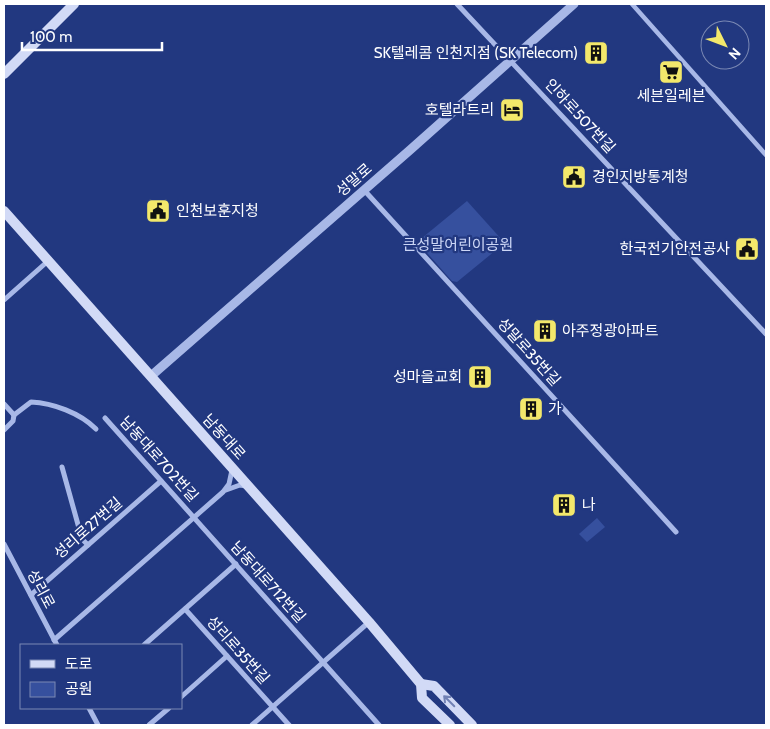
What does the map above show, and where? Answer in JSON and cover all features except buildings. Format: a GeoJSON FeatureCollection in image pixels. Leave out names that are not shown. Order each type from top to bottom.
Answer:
{"type":"FeatureCollection","features":[{"type":"Feature","properties":{"kind":"main road"},"geometry":{"type":"LineString","coordinates":[[4,74],[74,4]]}},
{"type":"Feature","properties":{"kind":"main road","name":"남동대로"},"geometry":{"type":"LineString","coordinates":[[4,211],[368,622],[421,684],[422,698],[450,725]]}},
{"type":"Feature","properties":{"kind":"main road","name":"남동대로"},"geometry":{"type":"LineString","coordinates":[[421,684],[434,686],[472,725]]}},
{"type":"Feature","properties":{"kind":"street","name":"인하로507번길"},"geometry":{"type":"LineString","coordinates":[[457,4],[766,334]]}},
{"type":"Feature","properties":{"kind":"street","name":"성말로"},"geometry":{"type":"LineString","coordinates":[[151,376],[574,4]]}},
{"type":"Feature","properties":{"kind":"street"},"geometry":{"type":"LineString","coordinates":[[632,4],[766,155]]}},
{"type":"Feature","properties":{"kind":"street","name":"성말로35번길"},"geometry":{"type":"LineString","coordinates":[[364,190],[676,532]]}},
{"type":"Feature","properties":{"kind":"street"},"geometry":{"type":"LineString","coordinates":[[4,300],[48,261]]}},
{"type":"Feature","properties":{"kind":"street","name":"남동대로702번길"},"geometry":{"type":"LineString","coordinates":[[14,415],[31,402],[39,402],[72,412],[96,429]]}},
{"type":"Feature","properties":{"kind":"street"},"geometry":{"type":"LineString","coordinates":[[4,404],[14,415],[13,421],[4,430]]}},
{"type":"Feature","properties":{"kind":"street","name":"남동대로702번길"},"geometry":{"type":"LineString","coordinates":[[105,418],[194,518]]}},
{"type":"Feature","properties":{"kind":"street"},"geometry":{"type":"LineString","coordinates":[[62,467],[82,539],[88,545]]}},
{"type":"Feature","properties":{"kind":"street"},"geometry":{"type":"LineString","coordinates":[[55,642],[224,492],[229,484],[232,467]]}},
{"type":"Feature","properties":{"kind":"street","name":"성리로27번길"},"geometry":{"type":"LineString","coordinates":[[31,595],[161,480]]}},
{"type":"Feature","properties":{"kind":"street"},"geometry":{"type":"LineString","coordinates":[[224,492],[240,485],[248,486]]}},
{"type":"Feature","properties":{"kind":"street","name":"남동대로712번길"},"geometry":{"type":"LineString","coordinates":[[194,518],[379,725]]}},
{"type":"Feature","properties":{"kind":"street","name":"성리로"},"geometry":{"type":"LineString","coordinates":[[4,544],[55,642]]}},
{"type":"Feature","properties":{"kind":"street"},"geometry":{"type":"LineString","coordinates":[[145,644],[236,564]]}},
{"type":"Feature","properties":{"kind":"street","name":"성리로35번길"},"geometry":{"type":"LineString","coordinates":[[185,609],[289,725]]}},
{"type":"Feature","properties":{"kind":"street"},"geometry":{"type":"LineString","coordinates":[[252,725],[368,622]]}},
{"type":"Feature","properties":{"kind":"street"},"geometry":{"type":"LineString","coordinates":[[182,696],[227,656]]}},
{"type":"Feature","properties":{"kind":"street"},"geometry":{"type":"LineString","coordinates":[[90,709],[98,725]]}},
{"type":"Feature","properties":{"kind":"street"},"geometry":{"type":"LineString","coordinates":[[149,725],[168,709]]}},
{"type":"Feature","properties":{"kind":"green space","name":"큰성말어린이공원"},"geometry":{"type":"Polygon","coordinates":[[[467,201],[503,241],[501,246],[457,282],[452,281],[420,245],[422,238],[467,201]]]}},
{"type":"Feature","properties":{"kind":"green space"},"geometry":{"type":"Polygon","coordinates":[[[597,518],[605,527],[587,542],[579,534],[597,518]]]}},
{"type":"Feature","properties":{"kind":"place","name":"SK텔레콤 인천지점 (SK Telecom)"},"geometry":{"type":"Point","coordinates":[596,53]}},
{"type":"Feature","properties":{"kind":"place","name":"세븐일레븐"},"geometry":{"type":"Point","coordinates":[671,72]}},
{"type":"Feature","properties":{"kind":"place","name":"호텔라트리"},"geometry":{"type":"Point","coordinates":[512,110]}},
{"type":"Feature","properties":{"kind":"place","name":"경인지방통계청"},"geometry":{"type":"Point","coordinates":[574,177]}},
{"type":"Feature","properties":{"kind":"place","name":"인천보훈지청"},"geometry":{"type":"Point","coordinates":[158,211]}},
{"type":"Feature","properties":{"kind":"place","name":"한국전기안전공사"},"geometry":{"type":"Point","coordinates":[747,249]}},
{"type":"Feature","properties":{"kind":"place","name":"아주정광아파트"},"geometry":{"type":"Point","coordinates":[545,331]}},
{"type":"Feature","properties":{"kind":"place","name":"성마을교회"},"geometry":{"type":"Point","coordinates":[480,377]}},
{"type":"Feature","properties":{"kind":"place","name":"가"},"geometry":{"type":"Point","coordinates":[531,409]}},
{"type":"Feature","properties":{"kind":"place","name":"나"},"geometry":{"type":"Point","coordinates":[564,505]}}]}
